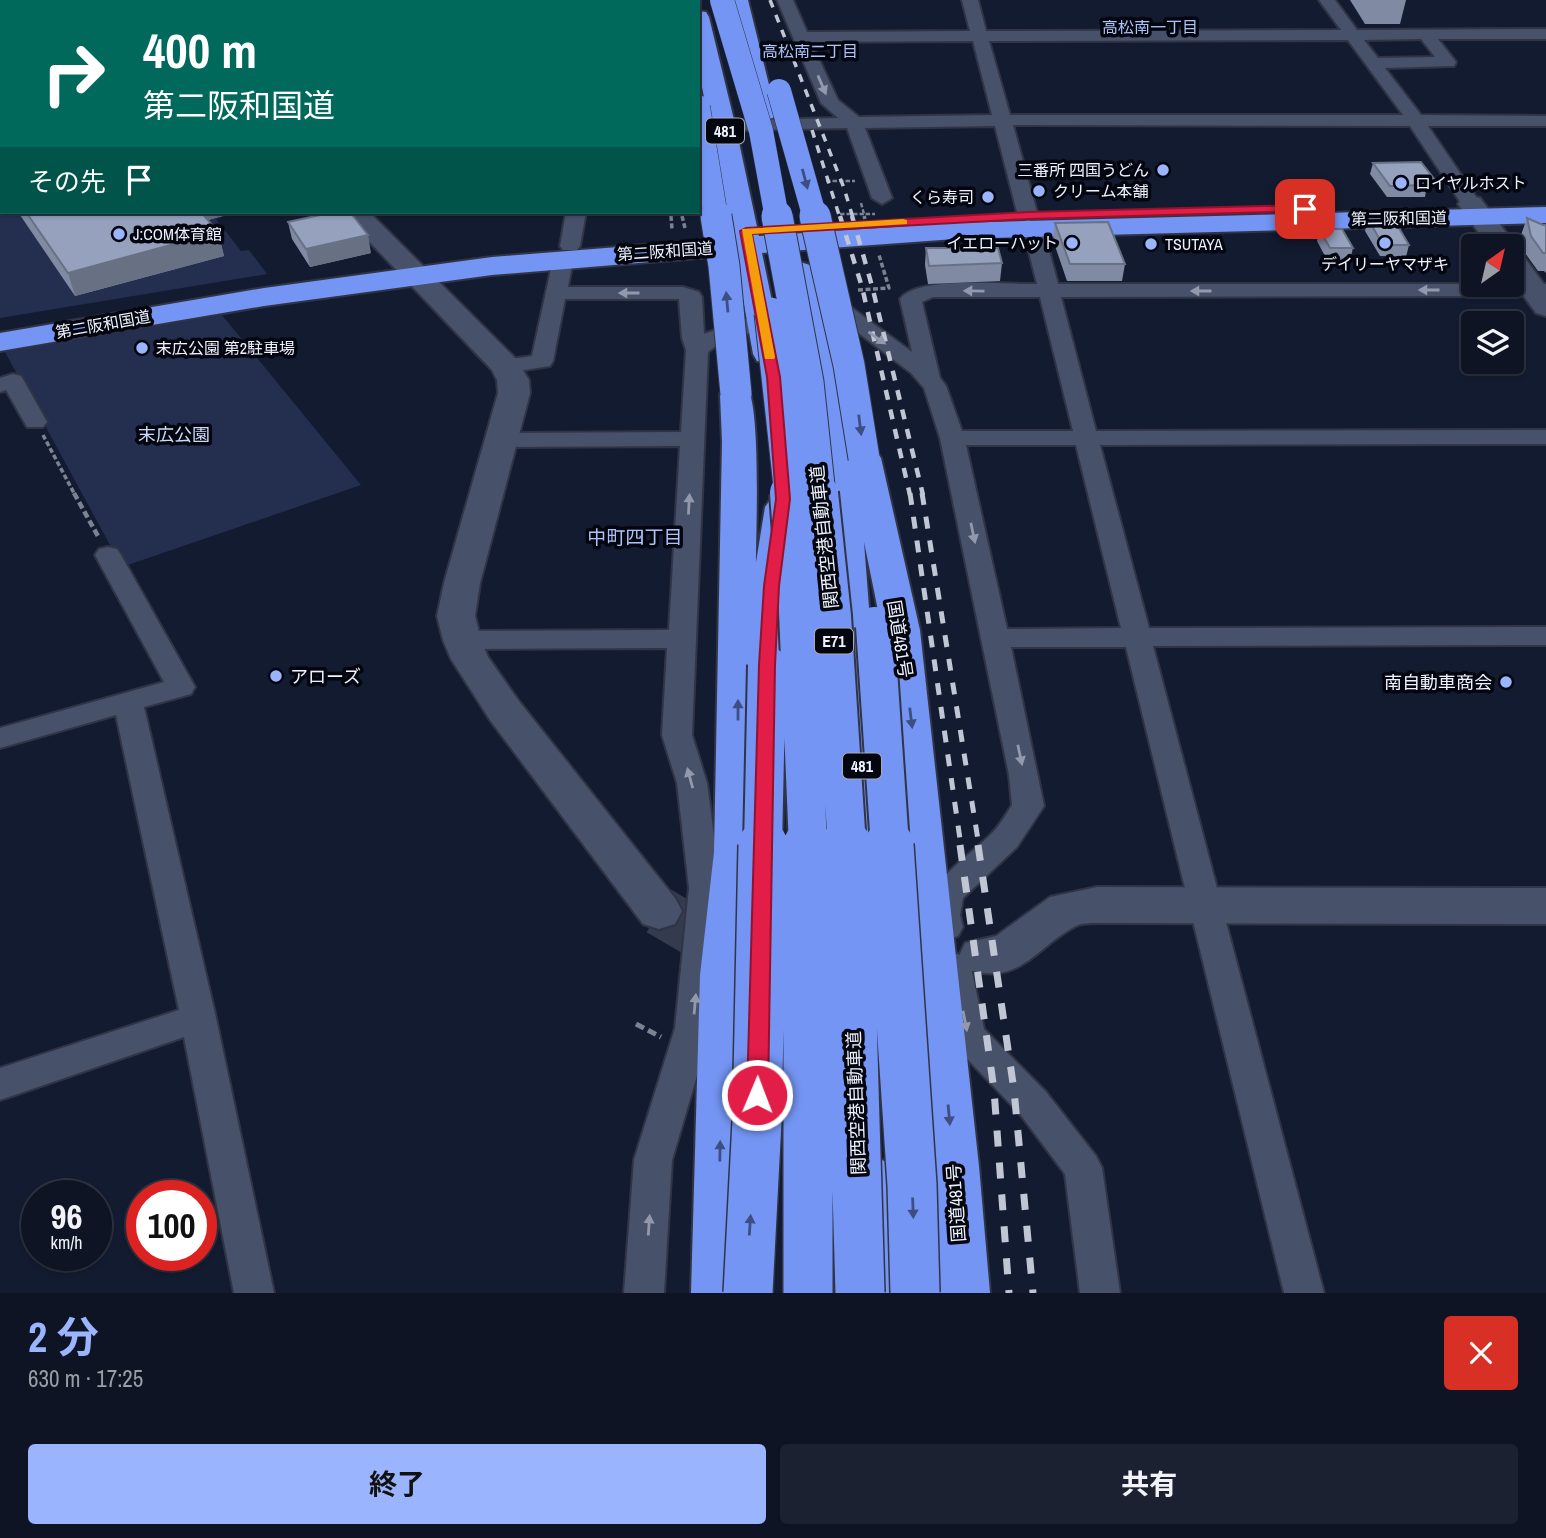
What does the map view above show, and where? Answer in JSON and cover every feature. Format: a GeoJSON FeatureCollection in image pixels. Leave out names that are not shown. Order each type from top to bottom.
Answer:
{"type":"FeatureCollection","features":[{"type":"Feature","properties":{"kind":"highway","name":"関西空港自動車道"},"geometry":{"type":"LineString","coordinates":[[702,0],[740,133],[752,197],[776,357],[789,487],[798,612],[809,871],[808,1293]]}},
{"type":"Feature","properties":{"kind":"highway","name":"関西空港自動車道"},"geometry":{"type":"LineString","coordinates":[[722,0],[761,131],[809,396],[832,616],[846,799],[860,1293]]}},
{"type":"Feature","properties":{"kind":"highway","name":"481"},"geometry":{"type":"LineString","coordinates":[[737,0],[831,404],[857,474],[851,584],[869,885],[871,1055],[888,1293]]}},
{"type":"Feature","properties":{"kind":"highway","name":"国道481号"},"geometry":{"type":"LineString","coordinates":[[749,0],[779,90],[827,260],[855,390],[857,474],[901,630],[953,1166],[962,1293]]}},
{"type":"Feature","properties":{"kind":"highway","name":"481"},"geometry":{"type":"LineString","coordinates":[[700,25],[724,126],[774,377],[783,499],[791,663],[792,1293]]}},
{"type":"Feature","properties":{"kind":"highway","name":"481"},"geometry":{"type":"LineString","coordinates":[[700,119],[724,266],[736,394],[716,441],[736,852],[724,975],[719,1293]]}},
{"type":"Feature","properties":{"kind":"highway","name":"第二阪和国道"},"geometry":{"type":"LineString","coordinates":[[0,328],[221,291],[567,253],[747,238],[1031,222],[1476,210],[1546,203]]}},
{"type":"Feature","properties":{"kind":"highway","name":"第二阪和国道"},"geometry":{"type":"LineString","coordinates":[[1476,210],[1546,215]]}},
{"type":"Feature","properties":{"kind":"highway","name":"第二阪和国道"},"geometry":{"type":"LineString","coordinates":[[0,342],[411,271]]}},
{"type":"Feature","properties":{"kind":"highway"},"geometry":{"type":"LineString","coordinates":[[716,441],[767,665]]}},
{"type":"Feature","properties":{"kind":"highway"},"geometry":{"type":"LineString","coordinates":[[857,474],[875,626],[912,1185],[915,1293]]}},
{"type":"Feature","properties":{"kind":"highway"},"geometry":{"type":"LineString","coordinates":[[748,1293],[757,1121],[767,665],[771,586],[783,499]]}},
{"type":"Feature","properties":{"kind":"street"},"geometry":{"type":"LineString","coordinates":[[785,0],[830,103],[854,122],[884,205]]}},
{"type":"Feature","properties":{"kind":"street"},"geometry":{"type":"LineString","coordinates":[[970,0],[1031,222],[1304,1293]]}},
{"type":"Feature","properties":{"kind":"street"},"geometry":{"type":"LineString","coordinates":[[1327,0],[1416,121],[1494,234]]}},
{"type":"Feature","properties":{"kind":"street"},"geometry":{"type":"LineString","coordinates":[[1374,63],[1448,62],[1426,34]]}},
{"type":"Feature","properties":{"kind":"street"},"geometry":{"type":"LineString","coordinates":[[802,37],[1546,34]]}},
{"type":"Feature","properties":{"kind":"street"},"geometry":{"type":"LineString","coordinates":[[700,126],[1004,120],[1546,121]]}},
{"type":"Feature","properties":{"kind":"street"},"geometry":{"type":"LineString","coordinates":[[356,214],[505,366],[513,380],[514,393],[462,583],[456,616],[462,640],[470,659],[504,710],[659,911]]}},
{"type":"Feature","properties":{"kind":"street"},"geometry":{"type":"LineString","coordinates":[[505,366],[542,361],[576,214]]}},
{"type":"Feature","properties":{"kind":"street"},"geometry":{"type":"LineString","coordinates":[[1524,274],[1542,296]]}},
{"type":"Feature","properties":{"kind":"street"},"geometry":{"type":"LineString","coordinates":[[803,282],[919,368],[935,386],[953,438],[1024,775],[1028,806],[1006,839],[948,893],[943,915],[968,1036],[1032,1103],[1083,1168],[1100,1293]]}},
{"type":"Feature","properties":{"kind":"street"},"geometry":{"type":"LineString","coordinates":[[929,379],[911,299],[930,291],[1542,296]]}},
{"type":"Feature","properties":{"kind":"street"},"geometry":{"type":"LineString","coordinates":[[558,293],[683,293],[691,298],[693,338],[716,441],[682,639],[677,735],[692,783],[705,888],[693,1028],[653,1160],[644,1293]]}},
{"type":"Feature","properties":{"kind":"street"},"geometry":{"type":"LineString","coordinates":[[697,350],[709,340],[740,331],[761,321]]}},
{"type":"Feature","properties":{"kind":"street"},"geometry":{"type":"LineString","coordinates":[[0,385],[13,381],[27,427]]}},
{"type":"Feature","properties":{"kind":"street"},"geometry":{"type":"LineString","coordinates":[[0,394],[27,427]]}},
{"type":"Feature","properties":{"kind":"street"},"geometry":{"type":"LineString","coordinates":[[953,438],[1546,437]]}},
{"type":"Feature","properties":{"kind":"street"},"geometry":{"type":"LineString","coordinates":[[502,440],[716,441]]}},
{"type":"Feature","properties":{"kind":"street"},"geometry":{"type":"LineString","coordinates":[[0,738],[181,687],[108,555]]}},
{"type":"Feature","properties":{"kind":"street"},"geometry":{"type":"LineString","coordinates":[[995,638],[1546,636]]}},
{"type":"Feature","properties":{"kind":"street"},"geometry":{"type":"LineString","coordinates":[[462,640],[682,639]]}},
{"type":"Feature","properties":{"kind":"street"},"geometry":{"type":"LineString","coordinates":[[128,704],[198,1018],[254,1293]]}},
{"type":"Feature","properties":{"kind":"street"},"geometry":{"type":"LineString","coordinates":[[982,956],[1006,954],[1066,909],[1097,905],[1546,906]]}},
{"type":"Feature","properties":{"kind":"street"},"geometry":{"type":"LineString","coordinates":[[0,1084],[198,1018]]}},
{"type":"Feature","properties":{"kind":"path"},"geometry":{"type":"LineString","coordinates":[[825,192],[822,181],[855,180],[865,217]]}},
{"type":"Feature","properties":{"kind":"path"},"geometry":{"type":"LineString","coordinates":[[831,214],[865,217],[884,205]]}},
{"type":"Feature","properties":{"kind":"path"},"geometry":{"type":"LineString","coordinates":[[670,214],[672,229]]}},
{"type":"Feature","properties":{"kind":"path"},"geometry":{"type":"LineString","coordinates":[[685,215],[682,215],[685,228]]}},
{"type":"Feature","properties":{"kind":"path"},"geometry":{"type":"LineString","coordinates":[[850,290],[889,288],[876,248]]}},
{"type":"Feature","properties":{"kind":"path"},"geometry":{"type":"LineString","coordinates":[[27,427],[108,555]]}},
{"type":"Feature","properties":{"kind":"green space"},"geometry":{"type":"Polygon","coordinates":[[[0,214],[231,214],[216,219],[241,251],[249,250],[267,274],[0,318],[0,214]]]}},
{"type":"Feature","properties":{"kind":"green space","name":"末広公園"},"geometry":{"type":"Polygon","coordinates":[[[222,315],[361,485],[122,567],[5,352],[222,315]]]}},
{"type":"Feature","properties":{"kind":"building"},"geometry":{"type":"Polygon","coordinates":[[[1421,162],[1435,180],[1424,180],[1428,185],[1390,186],[1373,163],[1421,162]]]}},
{"type":"Feature","properties":{"kind":"building"},"geometry":{"type":"Polygon","coordinates":[[[27,214],[203,214],[218,232],[68,273],[27,214]]]}},
{"type":"Feature","properties":{"kind":"building"},"geometry":{"type":"Polygon","coordinates":[[[325,214],[352,214],[368,235],[306,249],[288,222],[325,214]]]}},
{"type":"Feature","properties":{"kind":"building"},"geometry":{"type":"Polygon","coordinates":[[[1393,218],[1409,245],[1383,245],[1368,219],[1393,218]]]}},
{"type":"Feature","properties":{"kind":"building"},"geometry":{"type":"Polygon","coordinates":[[[1527,218],[1546,225],[1546,253],[1543,253],[1531,236],[1527,218]]]}},
{"type":"Feature","properties":{"kind":"building"},"geometry":{"type":"Polygon","coordinates":[[[1108,222],[1125,264],[1070,264],[1055,223],[1108,222]]]}},
{"type":"Feature","properties":{"kind":"building"},"geometry":{"type":"Polygon","coordinates":[[[1319,229],[1342,229],[1353,248],[1330,248],[1319,229]]]}},
{"type":"Feature","properties":{"kind":"building"},"geometry":{"type":"Polygon","coordinates":[[[926,248],[998,248],[1002,263],[929,266],[926,248]]]}},
{"type":"Feature","properties":{"kind":"tunnel"},"geometry":{"type":"LineString","coordinates":[[659,911],[705,938],[735,946]]}},
{"type":"Feature","properties":{"kind":"railway"},"geometry":{"type":"LineString","coordinates":[[770,0],[844,188],[853,218]]}},
{"type":"Feature","properties":{"kind":"railway"},"geometry":{"type":"LineString","coordinates":[[812,130],[840,218]]}},
{"type":"Feature","properties":{"kind":"railway"},"geometry":{"type":"LineString","coordinates":[[840,216],[862,287],[910,495]]}},
{"type":"Feature","properties":{"kind":"railway"},"geometry":{"type":"LineString","coordinates":[[852,216],[872,286],[923,495]]}},
{"type":"Feature","properties":{"kind":"railway"},"geometry":{"type":"LineString","coordinates":[[910,493],[961,846]]}},
{"type":"Feature","properties":{"kind":"railway"},"geometry":{"type":"LineString","coordinates":[[922,493],[979,846]]}},
{"type":"Feature","properties":{"kind":"railway"},"geometry":{"type":"LineString","coordinates":[[960,845],[994,1090],[1009,1293]]}},
{"type":"Feature","properties":{"kind":"railway"},"geometry":{"type":"LineString","coordinates":[[978,845],[1014,1090],[1033,1293]]}},
{"type":"Feature","properties":{"kind":"slow traffic"},"geometry":{"type":"LineString","coordinates":[[769,357],[746,231],[903,222]]}},
{"type":"Feature","properties":{"kind":"place","name":"三番所 四国うどん"},"geometry":{"type":"Point","coordinates":[1163,170]}},
{"type":"Feature","properties":{"kind":"place","name":"ロイヤルホスト"},"geometry":{"type":"Point","coordinates":[1401,183]}},
{"type":"Feature","properties":{"kind":"place","name":"クリーム本舗"},"geometry":{"type":"Point","coordinates":[1039,191]}},
{"type":"Feature","properties":{"kind":"place","name":"くら寿司"},"geometry":{"type":"Point","coordinates":[988,197]}},
{"type":"Feature","properties":{"kind":"place","name":"J:COM体育館"},"geometry":{"type":"Point","coordinates":[119,234]}},
{"type":"Feature","properties":{"kind":"place","name":"イエローハット"},"geometry":{"type":"Point","coordinates":[1072,243]}},
{"type":"Feature","properties":{"kind":"place","name":"デイリーヤマザキ"},"geometry":{"type":"Point","coordinates":[1385,243]}},
{"type":"Feature","properties":{"kind":"place","name":"TSUTAYA"},"geometry":{"type":"Point","coordinates":[1151,244]}},
{"type":"Feature","properties":{"kind":"place","name":"末広公園 第2駐車場"},"geometry":{"type":"Point","coordinates":[142,348]}},
{"type":"Feature","properties":{"kind":"place","name":"アローズ"},"geometry":{"type":"Point","coordinates":[276,676]}},
{"type":"Feature","properties":{"kind":"place","name":"南自動車商会"},"geometry":{"type":"Point","coordinates":[1506,682]}},
{"type":"Feature","properties":{"kind":"district","name":"高松南一丁目"},"geometry":{"type":"Point","coordinates":[1150,27]}},
{"type":"Feature","properties":{"kind":"district","name":"高松南二丁目"},"geometry":{"type":"Point","coordinates":[810,51]}},
{"type":"Feature","properties":{"kind":"district","name":"中町四丁目"},"geometry":{"type":"Point","coordinates":[635,537]}},
{"type":"Feature","properties":{"kind":"route"},"geometry":{"type":"LineString","coordinates":[[757,1095],[767,665],[771,586],[783,499],[774,377],[761,321],[746,231],[1028,216],[1305,209]]}}]}
